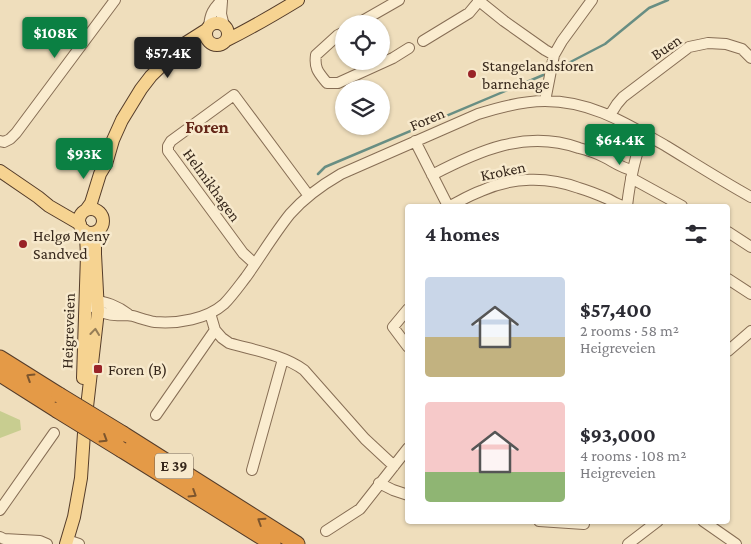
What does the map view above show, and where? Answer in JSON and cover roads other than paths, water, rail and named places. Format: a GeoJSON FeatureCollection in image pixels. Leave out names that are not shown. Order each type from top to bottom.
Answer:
{"type":"FeatureCollection","features":[{"type":"Feature","properties":{"kind":"highway","name":"E 39"},"geometry":{"type":"LineString","coordinates":[[0,358],[122,450],[273,544]]}},
{"type":"Feature","properties":{"kind":"highway","name":"E 39"},"geometry":{"type":"LineString","coordinates":[[0,374],[123,434],[297,544]]}},
{"type":"Feature","properties":{"kind":"main road"},"geometry":{"type":"LineString","coordinates":[[0,171],[48,206],[83,219],[90,232],[98,231],[103,222],[99,204],[106,164],[113,140],[132,104],[151,76],[184,44],[216,23],[225,31],[247,30],[298,0]]}},
{"type":"Feature","properties":{"kind":"main road"},"geometry":{"type":"LineString","coordinates":[[208,28],[206,39],[210,44]]}},
{"type":"Feature","properties":{"kind":"main road"},"geometry":{"type":"LineString","coordinates":[[177,52],[203,43],[222,44],[225,31]]}},
{"type":"Feature","properties":{"kind":"main road"},"geometry":{"type":"LineString","coordinates":[[83,219],[91,203],[100,174],[106,164]]}},
{"type":"Feature","properties":{"kind":"main road"},"geometry":{"type":"LineString","coordinates":[[83,219],[94,209],[100,212]]}},
{"type":"Feature","properties":{"kind":"main road","name":"Heigreveien"},"geometry":{"type":"LineString","coordinates":[[83,219],[94,304]]}},
{"type":"Feature","properties":{"kind":"main road","name":"Heigreveien"},"geometry":{"type":"LineString","coordinates":[[73,543],[84,433],[94,304],[95,246],[98,231]]}},
{"type":"Feature","properties":{"kind":"street"},"geometry":{"type":"LineString","coordinates":[[0,141],[4,142],[10,139],[16,133],[115,0]]}},
{"type":"Feature","properties":{"kind":"street"},"geometry":{"type":"LineString","coordinates":[[208,28],[213,10],[221,0]]}},
{"type":"Feature","properties":{"kind":"street"},"geometry":{"type":"LineString","coordinates":[[221,0],[221,14],[225,31]]}},
{"type":"Feature","properties":{"kind":"street"},"geometry":{"type":"LineString","coordinates":[[373,15],[399,0]]}},
{"type":"Feature","properties":{"kind":"street"},"geometry":{"type":"LineString","coordinates":[[423,41],[468,13],[478,0],[504,21],[554,55]]}},
{"type":"Feature","properties":{"kind":"street"},"geometry":{"type":"LineString","coordinates":[[546,101],[554,55],[592,0]]}},
{"type":"Feature","properties":{"kind":"street"},"geometry":{"type":"LineString","coordinates":[[335,38],[316,55],[314,63],[317,72],[327,83],[338,83],[373,70]]}},
{"type":"Feature","properties":{"kind":"street","name":"Buen"},"geometry":{"type":"LineString","coordinates":[[610,115],[623,97],[688,47],[708,43],[726,44],[742,50],[751,58]]}},
{"type":"Feature","properties":{"kind":"street"},"geometry":{"type":"LineString","coordinates":[[390,64],[395,62],[409,48]]}},
{"type":"Feature","properties":{"kind":"street","name":"Helmikhagen"},"geometry":{"type":"LineString","coordinates":[[255,264],[243,253],[168,151],[171,141],[234,95],[309,196]]}},
{"type":"Feature","properties":{"kind":"street","name":"Foren"},"geometry":{"type":"LineString","coordinates":[[94,304],[106,313],[128,314],[154,322],[193,319],[210,313],[231,296],[291,213],[323,184],[341,174],[478,114],[500,107],[523,103],[546,101],[569,103],[610,115],[751,197]]}},
{"type":"Feature","properties":{"kind":"street"},"geometry":{"type":"LineString","coordinates":[[627,204],[631,174],[644,134]]}},
{"type":"Feature","properties":{"kind":"street"},"geometry":{"type":"LineString","coordinates":[[415,141],[448,204]]}},
{"type":"Feature","properties":{"kind":"street"},"geometry":{"type":"LineString","coordinates":[[432,175],[492,148],[518,142],[555,141],[578,147],[603,157],[679,204]]}},
{"type":"Feature","properties":{"kind":"street","name":"Kroken"},"geometry":{"type":"LineString","coordinates":[[453,204],[482,190],[517,180],[559,181],[618,204]]}},
{"type":"Feature","properties":{"kind":"street"},"geometry":{"type":"LineString","coordinates":[[730,233],[751,247]]}},
{"type":"Feature","properties":{"kind":"street"},"geometry":{"type":"LineString","coordinates":[[730,280],[751,294]]}},
{"type":"Feature","properties":{"kind":"street"},"geometry":{"type":"LineString","coordinates":[[210,313],[215,330],[228,343],[283,359],[296,364],[304,370],[365,439],[394,466]]}},
{"type":"Feature","properties":{"kind":"street"},"geometry":{"type":"LineString","coordinates":[[405,313],[393,327],[405,343]]}},
{"type":"Feature","properties":{"kind":"street"},"geometry":{"type":"LineString","coordinates":[[156,415],[215,330]]}},
{"type":"Feature","properties":{"kind":"street"},"geometry":{"type":"LineString","coordinates":[[730,349],[751,331]]}},
{"type":"Feature","properties":{"kind":"street"},"geometry":{"type":"LineString","coordinates":[[252,470],[283,359]]}},
{"type":"Feature","properties":{"kind":"street"},"geometry":{"type":"LineString","coordinates":[[0,510],[54,433]]}},
{"type":"Feature","properties":{"kind":"street"},"geometry":{"type":"LineString","coordinates":[[326,531],[360,509],[405,452]]}},
{"type":"Feature","properties":{"kind":"street"},"geometry":{"type":"LineString","coordinates":[[380,483],[405,494]]}},
{"type":"Feature","properties":{"kind":"street"},"geometry":{"type":"LineString","coordinates":[[628,544],[654,524]]}},
{"type":"Feature","properties":{"kind":"street"},"geometry":{"type":"LineString","coordinates":[[707,524],[736,544]]}},
{"type":"Feature","properties":{"kind":"street"},"geometry":{"type":"LineString","coordinates":[[0,537],[40,541],[47,544]]}},
{"type":"Feature","properties":{"kind":"waterway"},"geometry":{"type":"LineString","coordinates":[[555,70],[605,44],[649,8],[668,0]]}},
{"type":"Feature","properties":{"kind":"waterway"},"geometry":{"type":"LineString","coordinates":[[318,174],[325,167],[548,73]]}},
{"type":"Feature","properties":{"kind":"place","name":"Stangelandsforen barnehage"},"geometry":{"type":"Point","coordinates":[472,74]}},
{"type":"Feature","properties":{"kind":"place","name":"Helgø Meny Sandved"},"geometry":{"type":"Point","coordinates":[23,244]}},
{"type":"Feature","properties":{"kind":"place","name":"Foren (B)"},"geometry":{"type":"Point","coordinates":[98,369]}},
{"type":"Feature","properties":{"kind":"district","name":"Foren"},"geometry":{"type":"Point","coordinates":[207,127]}}]}
